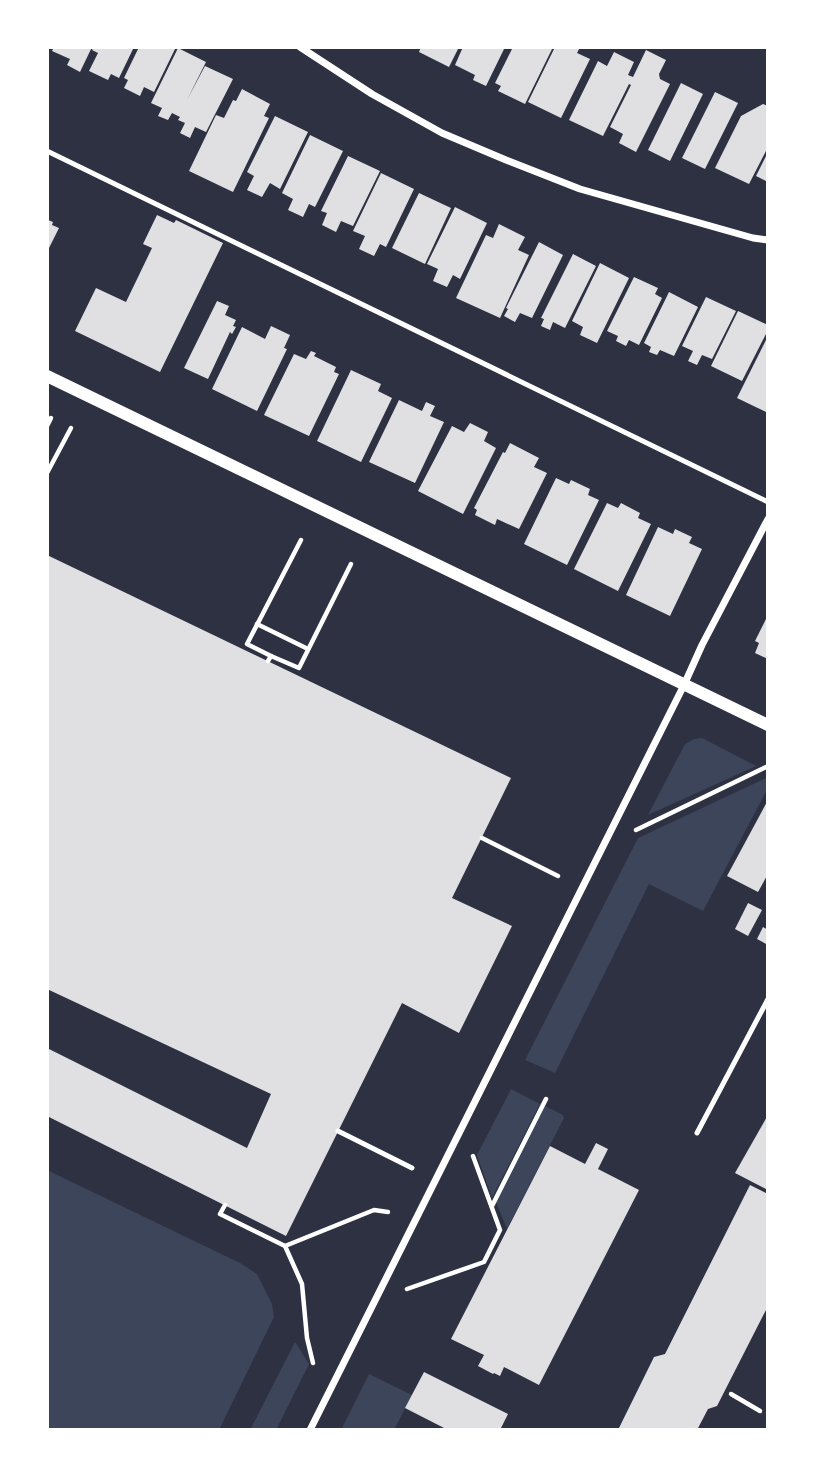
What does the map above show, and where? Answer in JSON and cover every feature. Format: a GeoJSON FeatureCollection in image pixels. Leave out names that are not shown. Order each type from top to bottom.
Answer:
{"type":"FeatureCollection","features":[{"type":"Feature","properties":{"kind":"street"},"geometry":{"type":"LineString","coordinates":[[300,47],[372,94],[442,133],[506,160],[580,189],[768,240]]}},
{"type":"Feature","properties":{"kind":"street"},"geometry":{"type":"LineString","coordinates":[[47,376],[768,725]]}},
{"type":"Feature","properties":{"kind":"street"},"geometry":{"type":"LineString","coordinates":[[310,1430],[702,645],[768,519]]}},
{"type":"Feature","properties":{"kind":"lane"},"geometry":{"type":"LineString","coordinates":[[47,151],[768,502]]}},
{"type":"Feature","properties":{"kind":"lane"},"geometry":{"type":"LineString","coordinates":[[697,1133],[768,999]]}},
{"type":"Feature","properties":{"kind":"lane"},"geometry":{"type":"LineString","coordinates":[[338,1130],[412,1168]]}},
{"type":"Feature","properties":{"kind":"path"},"geometry":{"type":"LineString","coordinates":[[47,426],[51,418]]}},
{"type":"Feature","properties":{"kind":"path"},"geometry":{"type":"LineString","coordinates":[[47,473],[71,428]]}},
{"type":"Feature","properties":{"kind":"path"},"geometry":{"type":"LineString","coordinates":[[300,540],[247,644],[269,658],[299,668],[351,564]]}},
{"type":"Feature","properties":{"kind":"path"},"geometry":{"type":"LineString","coordinates":[[257,624],[308,649]]}},
{"type":"Feature","properties":{"kind":"path"},"geometry":{"type":"LineString","coordinates":[[636,830],[768,766]]}},
{"type":"Feature","properties":{"kind":"path"},"geometry":{"type":"LineString","coordinates":[[482,838],[558,876]]}},
{"type":"Feature","properties":{"kind":"path"},"geometry":{"type":"LineString","coordinates":[[491,1206],[546,1099]]}},
{"type":"Feature","properties":{"kind":"path"},"geometry":{"type":"LineString","coordinates":[[407,1289],[484,1262],[500,1230],[473,1156]]}},
{"type":"Feature","properties":{"kind":"path"},"geometry":{"type":"LineString","coordinates":[[225,1205],[220,1214],[285,1246],[302,1284],[307,1338],[313,1363]]}},
{"type":"Feature","properties":{"kind":"path"},"geometry":{"type":"LineString","coordinates":[[285,1246],[374,1210],[388,1212]]}},
{"type":"Feature","properties":{"kind":"path"},"geometry":{"type":"LineString","coordinates":[[730,1394],[760,1411]]}},
{"type":"Feature","properties":{"kind":"shaded area"},"geometry":{"type":"Polygon","coordinates":[[[702,738],[756,766],[648,815],[685,744],[702,738]]]}},
{"type":"Feature","properties":{"kind":"shaded area"},"geometry":{"type":"Polygon","coordinates":[[[768,777],[768,788],[703,911],[649,884],[555,1073],[525,1060],[638,838],[768,777]]]}},
{"type":"Feature","properties":{"kind":"shaded area"},"geometry":{"type":"Polygon","coordinates":[[[511,1089],[540,1104],[492,1198],[477,1155],[511,1089]]]}},
{"type":"Feature","properties":{"kind":"shaded area"},"geometry":{"type":"Polygon","coordinates":[[[545,1106],[564,1118],[507,1229],[496,1202],[545,1106]]]}},
{"type":"Feature","properties":{"kind":"shaded area"},"geometry":{"type":"Polygon","coordinates":[[[47,1170],[240,1263],[257,1274],[272,1304],[274,1317],[219,1430],[47,1430],[47,1170]]]}},
{"type":"Feature","properties":{"kind":"shaded area"},"geometry":{"type":"Polygon","coordinates":[[[295,1342],[309,1364],[276,1430],[250,1430],[295,1342]]]}},
{"type":"Feature","properties":{"kind":"shaded area"},"geometry":{"type":"Polygon","coordinates":[[[369,1374],[412,1395],[394,1430],[341,1430],[369,1374]]]}},
{"type":"Feature","properties":{"kind":"building"},"geometry":{"type":"Polygon","coordinates":[[[54,47],[92,47],[80,72],[67,65],[70,59],[52,51],[54,47]]]}},
{"type":"Feature","properties":{"kind":"building"},"geometry":{"type":"Polygon","coordinates":[[[94,47],[134,47],[119,78],[111,74],[108,80],[89,71],[98,53],[92,50],[94,47]]]}},
{"type":"Feature","properties":{"kind":"building"},"geometry":{"type":"Polygon","coordinates":[[[139,47],[176,47],[154,92],[144,87],[140,96],[124,88],[128,80],[124,78],[139,47]]]}},
{"type":"Feature","properties":{"kind":"building"},"geometry":{"type":"Polygon","coordinates":[[[421,47],[459,47],[449,67],[419,52],[421,47]]]}},
{"type":"Feature","properties":{"kind":"building"},"geometry":{"type":"Polygon","coordinates":[[[463,47],[505,47],[486,86],[473,80],[475,75],[455,65],[463,47]]]}},
{"type":"Feature","properties":{"kind":"building"},"geometry":{"type":"Polygon","coordinates":[[[513,47],[553,47],[525,104],[498,91],[501,86],[495,83],[513,47]]]}},
{"type":"Feature","properties":{"kind":"building"},"geometry":{"type":"Polygon","coordinates":[[[555,47],[580,47],[577,53],[590,59],[561,118],[528,102],[555,47]]]}},
{"type":"Feature","properties":{"kind":"building"},"geometry":{"type":"Polygon","coordinates":[[[178,48],[206,62],[187,100],[205,66],[233,79],[206,132],[195,127],[190,138],[180,133],[185,123],[178,120],[180,117],[172,113],[168,120],[158,116],[162,108],[151,103],[178,48]]]}},
{"type":"Feature","properties":{"kind":"building"},"geometry":{"type":"Polygon","coordinates":[[[646,50],[666,60],[659,74],[660,79],[670,84],[636,152],[619,143],[623,134],[610,127],[631,85],[629,84],[603,136],[569,120],[598,61],[607,66],[614,52],[634,62],[628,75],[633,77],[646,50]]]}},
{"type":"Feature","properties":{"kind":"building"},"geometry":{"type":"Polygon","coordinates":[[[681,83],[703,94],[670,161],[648,150],[681,83]]]}},
{"type":"Feature","properties":{"kind":"building"},"geometry":{"type":"Polygon","coordinates":[[[242,89],[270,104],[264,116],[269,118],[233,192],[189,171],[216,115],[224,118],[242,89]]]}},
{"type":"Feature","properties":{"kind":"building"},"geometry":{"type":"Polygon","coordinates":[[[715,92],[738,103],[705,169],[682,158],[715,92]]]}},
{"type":"Feature","properties":{"kind":"building"},"geometry":{"type":"Polygon","coordinates":[[[763,104],[768,106],[768,147],[749,184],[715,168],[741,116],[763,104]]]}},
{"type":"Feature","properties":{"kind":"building"},"geometry":{"type":"Polygon","coordinates":[[[275,116],[308,132],[280,189],[270,183],[262,197],[247,190],[254,176],[247,172],[275,116]]]}},
{"type":"Feature","properties":{"kind":"building"},"geometry":{"type":"Polygon","coordinates":[[[310,135],[343,151],[315,207],[309,204],[303,217],[288,210],[293,199],[282,193],[310,135]]]}},
{"type":"Feature","properties":{"kind":"building"},"geometry":{"type":"Polygon","coordinates":[[[768,152],[768,182],[756,176],[768,152]]]}},
{"type":"Feature","properties":{"kind":"building"},"geometry":{"type":"Polygon","coordinates":[[[348,156],[380,171],[353,226],[341,221],[336,232],[322,225],[327,213],[321,211],[348,156]]]}},
{"type":"Feature","properties":{"kind":"building"},"geometry":{"type":"Polygon","coordinates":[[[381,173],[414,189],[386,247],[380,244],[374,256],[359,249],[365,236],[353,231],[381,173]]]}},
{"type":"Feature","properties":{"kind":"building"},"geometry":{"type":"Polygon","coordinates":[[[419,193],[451,208],[425,264],[392,248],[419,193]]]}},
{"type":"Feature","properties":{"kind":"building"},"geometry":{"type":"Polygon","coordinates":[[[455,207],[487,223],[460,279],[453,275],[447,287],[433,281],[438,269],[427,264],[455,207]]]}},
{"type":"Feature","properties":{"kind":"building"},"geometry":{"type":"Polygon","coordinates":[[[157,215],[174,223],[176,220],[223,243],[160,372],[75,331],[96,288],[126,302],[152,248],[143,244],[157,215]]]}},
{"type":"Feature","properties":{"kind":"building"},"geometry":{"type":"Polygon","coordinates":[[[48,220],[59,228],[47,252],[48,220]]]}},
{"type":"Feature","properties":{"kind":"building"},"geometry":{"type":"Polygon","coordinates":[[[499,224],[525,237],[518,250],[529,255],[500,318],[456,298],[486,235],[493,238],[499,224]]]}},
{"type":"Feature","properties":{"kind":"building"},"geometry":{"type":"Polygon","coordinates":[[[539,242],[563,255],[532,318],[520,313],[515,322],[504,316],[508,309],[506,308],[539,242]]]}},
{"type":"Feature","properties":{"kind":"building"},"geometry":{"type":"Polygon","coordinates":[[[573,254],[596,266],[565,328],[553,322],[550,330],[541,326],[544,319],[541,318],[573,254]]]}},
{"type":"Feature","properties":{"kind":"building"},"geometry":{"type":"Polygon","coordinates":[[[600,263],[629,278],[597,343],[580,335],[583,327],[572,321],[600,263]]]}},
{"type":"Feature","properties":{"kind":"building"},"geometry":{"type":"Polygon","coordinates":[[[634,277],[658,288],[655,294],[662,298],[639,345],[629,340],[626,346],[616,341],[618,336],[607,331],[634,277]]]}},
{"type":"Feature","properties":{"kind":"building"},"geometry":{"type":"Polygon","coordinates":[[[669,292],[698,307],[674,356],[660,350],[657,355],[649,352],[651,347],[644,343],[669,292]]]}},
{"type":"Feature","properties":{"kind":"building"},"geometry":{"type":"Polygon","coordinates":[[[706,297],[736,311],[712,359],[702,355],[697,365],[688,361],[693,351],[682,346],[706,297]]]}},
{"type":"Feature","properties":{"kind":"building"},"geometry":{"type":"Polygon","coordinates":[[[217,301],[229,306],[225,315],[236,320],[233,326],[236,327],[232,334],[230,332],[208,379],[184,368],[217,301]]]}},
{"type":"Feature","properties":{"kind":"building"},"geometry":{"type":"Polygon","coordinates":[[[738,311],[768,325],[768,330],[742,381],[711,366],[738,311]]]}},
{"type":"Feature","properties":{"kind":"building"},"geometry":{"type":"Polygon","coordinates":[[[271,326],[290,335],[284,348],[287,349],[257,411],[212,389],[242,327],[265,339],[271,326]]]}},
{"type":"Feature","properties":{"kind":"building"},"geometry":{"type":"Polygon","coordinates":[[[768,336],[768,413],[737,398],[768,336]]]}},
{"type":"Feature","properties":{"kind":"building"},"geometry":{"type":"Polygon","coordinates":[[[311,351],[316,353],[314,356],[336,367],[334,372],[339,374],[309,436],[264,415],[294,354],[306,359],[311,351]]]}},
{"type":"Feature","properties":{"kind":"building"},"geometry":{"type":"Polygon","coordinates":[[[351,370],[381,384],[378,391],[392,398],[361,462],[317,441],[351,370]]]}},
{"type":"Feature","properties":{"kind":"building"},"geometry":{"type":"Polygon","coordinates":[[[399,400],[422,411],[426,402],[435,406],[430,416],[444,422],[415,483],[369,462],[399,400]]]}},
{"type":"Feature","properties":{"kind":"building"},"geometry":{"type":"Polygon","coordinates":[[[470,423],[488,432],[484,441],[496,448],[463,514],[418,491],[452,426],[464,432],[470,423]]]}},
{"type":"Feature","properties":{"kind":"building"},"geometry":{"type":"Polygon","coordinates":[[[510,443],[539,458],[534,467],[547,473],[519,529],[497,519],[495,525],[475,515],[477,510],[474,508],[510,443]]]}},
{"type":"Feature","properties":{"kind":"building"},"geometry":{"type":"Polygon","coordinates":[[[556,478],[569,484],[571,480],[590,489],[588,495],[599,500],[567,565],[524,544],[556,478]]]}},
{"type":"Feature","properties":{"kind":"building"},"geometry":{"type":"Polygon","coordinates":[[[607,503],[618,508],[621,503],[640,513],[638,518],[651,524],[618,591],[574,569],[607,503]]]}},
{"type":"Feature","properties":{"kind":"building"},"geometry":{"type":"Polygon","coordinates":[[[658,527],[673,534],[675,529],[692,537],[689,543],[702,549],[670,616],[626,595],[658,527]]]}},
{"type":"Feature","properties":{"kind":"building"},"geometry":{"type":"Polygon","coordinates":[[[47,555],[511,778],[452,898],[512,926],[459,1033],[402,1003],[286,1236],[47,1116],[47,1048],[247,1148],[271,1094],[47,989],[47,555]]]}},
{"type":"Feature","properties":{"kind":"building"},"geometry":{"type":"Polygon","coordinates":[[[768,615],[768,659],[755,653],[759,643],[755,641],[768,615]]]}},
{"type":"Feature","properties":{"kind":"building"},"geometry":{"type":"Polygon","coordinates":[[[768,800],[768,874],[758,892],[727,876],[768,800]]]}},
{"type":"Feature","properties":{"kind":"building"},"geometry":{"type":"Polygon","coordinates":[[[748,903],[762,910],[748,936],[735,929],[748,903]]]}},
{"type":"Feature","properties":{"kind":"building"},"geometry":{"type":"Polygon","coordinates":[[[763,927],[768,930],[768,945],[757,939],[763,927]]]}},
{"type":"Feature","properties":{"kind":"building"},"geometry":{"type":"Polygon","coordinates":[[[768,1115],[768,1190],[735,1173],[768,1115]]]}},
{"type":"Feature","properties":{"kind":"building"},"geometry":{"type":"Polygon","coordinates":[[[596,1143],[608,1149],[598,1169],[639,1190],[539,1385],[504,1367],[500,1376],[493,1374],[478,1366],[484,1355],[451,1339],[550,1146],[585,1164],[596,1143]]]}},
{"type":"Feature","properties":{"kind":"building"},"geometry":{"type":"Polygon","coordinates":[[[750,1185],[768,1194],[768,1306],[717,1406],[708,1409],[697,1430],[618,1430],[654,1357],[665,1354],[750,1185]]]}},
{"type":"Feature","properties":{"kind":"building"},"geometry":{"type":"Polygon","coordinates":[[[424,1372],[508,1414],[500,1430],[448,1430],[405,1408],[424,1372]]]}}]}
